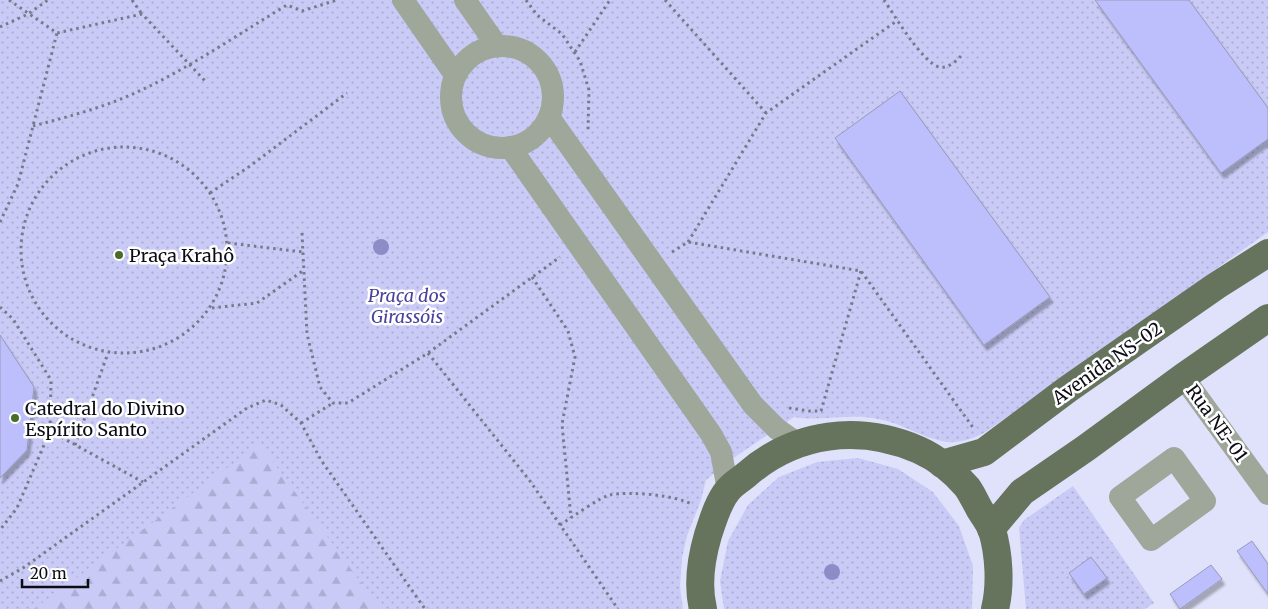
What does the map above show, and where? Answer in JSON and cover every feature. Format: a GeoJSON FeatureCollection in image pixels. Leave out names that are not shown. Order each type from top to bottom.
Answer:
{"type":"FeatureCollection","features":[{"type":"Feature","properties":{"kind":"main road","name":"Avenida NS-02"},"geometry":{"type":"LineString","coordinates":[[942,464],[984,452],[1068,389],[1216,286],[1268,253]]}},
{"type":"Feature","properties":{"kind":"main road"},"geometry":{"type":"LineString","coordinates":[[992,529],[1022,492],[1086,448],[1183,376],[1268,318]]}},
{"type":"Feature","properties":{"kind":"main road"},"geometry":{"type":"LineString","coordinates":[[703,609],[699,594],[702,558],[713,517],[728,490],[761,462],[797,443],[833,436],[859,435],[888,440],[920,450],[942,464],[968,488],[992,529],[998,563],[995,609]]}},
{"type":"Feature","properties":{"kind":"street"},"geometry":{"type":"LineString","coordinates":[[403,0],[455,75]]}},
{"type":"Feature","properties":{"kind":"street"},"geometry":{"type":"LineString","coordinates":[[465,0],[497,46]]}},
{"type":"Feature","properties":{"kind":"street"},"geometry":{"type":"LineString","coordinates":[[497,46],[510,46],[532,56],[540,63],[549,77],[553,94],[549,117],[542,129],[532,138],[518,145],[496,148],[473,139],[461,127],[454,115],[451,102],[452,85],[461,65],[472,55],[487,48],[497,46]]}},
{"type":"Feature","properties":{"kind":"street"},"geometry":{"type":"LineString","coordinates":[[549,117],[753,405],[771,424],[797,443]]}},
{"type":"Feature","properties":{"kind":"street"},"geometry":{"type":"LineString","coordinates":[[510,147],[712,434],[720,452],[728,490]]}},
{"type":"Feature","properties":{"kind":"street","name":"Rua NE-01"},"geometry":{"type":"LineString","coordinates":[[1183,376],[1268,494]]}},
{"type":"Feature","properties":{"kind":"path"},"geometry":{"type":"LineString","coordinates":[[9,0],[58,33],[142,14]]}},
{"type":"Feature","properties":{"kind":"path"},"geometry":{"type":"LineString","coordinates":[[0,27],[28,14],[48,0]]}},
{"type":"Feature","properties":{"kind":"path"},"geometry":{"type":"LineString","coordinates":[[132,0],[142,14],[207,83]]}},
{"type":"Feature","properties":{"kind":"path"},"geometry":{"type":"LineString","coordinates":[[33,126],[91,110],[135,93],[189,64],[287,5],[302,11],[337,0]]}},
{"type":"Feature","properties":{"kind":"path"},"geometry":{"type":"LineString","coordinates":[[526,0],[537,15],[562,34],[575,52],[588,84],[587,127],[590,136]]}},
{"type":"Feature","properties":{"kind":"path"},"geometry":{"type":"LineString","coordinates":[[575,52],[610,0]]}},
{"type":"Feature","properties":{"kind":"path"},"geometry":{"type":"LineString","coordinates":[[664,0],[766,113]]}},
{"type":"Feature","properties":{"kind":"path"},"geometry":{"type":"LineString","coordinates":[[884,0],[923,56],[939,67],[949,66],[963,54]]}},
{"type":"Feature","properties":{"kind":"path"},"geometry":{"type":"LineString","coordinates":[[672,252],[688,242],[766,113],[898,20]]}},
{"type":"Feature","properties":{"kind":"path"},"geometry":{"type":"LineString","coordinates":[[0,222],[18,184],[58,33]]}},
{"type":"Feature","properties":{"kind":"path"},"geometry":{"type":"LineString","coordinates":[[210,193],[250,166],[347,93]]}},
{"type":"Feature","properties":{"kind":"path"},"geometry":{"type":"LineString","coordinates":[[122,147],[156,152],[187,168],[210,193],[222,216],[228,243],[225,277],[211,308],[191,330],[166,346],[137,354],[108,353],[75,342],[48,321],[30,292],[21,259],[24,225],[37,194],[60,169],[89,152],[122,147]]}},
{"type":"Feature","properties":{"kind":"path"},"geometry":{"type":"LineString","coordinates":[[302,233],[308,334],[320,387],[333,402]]}},
{"type":"Feature","properties":{"kind":"path"},"geometry":{"type":"LineString","coordinates":[[688,242],[861,271],[974,430],[969,432]]}},
{"type":"Feature","properties":{"kind":"path"},"geometry":{"type":"LineString","coordinates":[[228,243],[303,252]]}},
{"type":"Feature","properties":{"kind":"path"},"geometry":{"type":"LineString","coordinates":[[301,423],[333,402],[348,403],[428,353],[578,244]]}},
{"type":"Feature","properties":{"kind":"path"},"geometry":{"type":"LineString","coordinates":[[667,244],[678,260]]}},
{"type":"Feature","properties":{"kind":"path"},"geometry":{"type":"LineString","coordinates":[[211,308],[258,303],[304,270]]}},
{"type":"Feature","properties":{"kind":"path"},"geometry":{"type":"LineString","coordinates":[[821,411],[861,271]]}},
{"type":"Feature","properties":{"kind":"path"},"geometry":{"type":"LineString","coordinates":[[532,277],[568,331],[575,357],[562,424],[571,518]]}},
{"type":"Feature","properties":{"kind":"path"},"geometry":{"type":"LineString","coordinates":[[0,307],[13,319],[51,380],[50,431],[17,508],[0,530]]}},
{"type":"Feature","properties":{"kind":"path"},"geometry":{"type":"LineString","coordinates":[[75,445],[108,353]]}},
{"type":"Feature","properties":{"kind":"path"},"geometry":{"type":"LineString","coordinates":[[428,353],[530,481],[618,609]]}},
{"type":"Feature","properties":{"kind":"path"},"geometry":{"type":"LineString","coordinates":[[0,580],[23,568],[246,408],[266,400],[281,406],[301,423],[321,460],[425,609]]}},
{"type":"Feature","properties":{"kind":"path"},"geometry":{"type":"LineString","coordinates":[[787,408],[828,410]]}},
{"type":"Feature","properties":{"kind":"path"},"geometry":{"type":"LineString","coordinates":[[50,431],[143,482]]}},
{"type":"Feature","properties":{"kind":"path"},"geometry":{"type":"LineString","coordinates":[[560,525],[609,495],[650,494],[687,502],[713,517]]}},
{"type":"Feature","properties":{"kind":"green space","name":"Praça dos Girassóis"},"geometry":{"type":"Polygon","coordinates":[[[0,0],[1268,0],[1268,232],[987,431],[973,438],[958,442],[947,442],[930,438],[887,421],[867,417],[815,419],[794,417],[735,457],[706,480],[701,500],[687,536],[682,558],[680,587],[683,609],[0,609],[0,0]]]}},
{"type":"Feature","properties":{"kind":"green space"},"geometry":{"type":"Polygon","coordinates":[[[260,444],[380,609],[34,609],[260,444]]]}},
{"type":"Feature","properties":{"kind":"green space"},"geometry":{"type":"Polygon","coordinates":[[[858,458],[898,469],[933,492],[959,526],[973,566],[972,609],[724,609],[720,581],[728,541],[748,505],[779,477],[817,462],[858,458]]]}},
{"type":"Feature","properties":{"kind":"green space"},"geometry":{"type":"Polygon","coordinates":[[[1073,486],[1154,603],[1145,609],[1026,609],[1019,528],[1024,520],[1073,486]]]}},
{"type":"Feature","properties":{"kind":"building"},"geometry":{"type":"Polygon","coordinates":[[[1095,0],[1189,0],[1268,108],[1268,139],[1221,173],[1095,0]]]}},
{"type":"Feature","properties":{"kind":"building"},"geometry":{"type":"Polygon","coordinates":[[[900,91],[1050,297],[984,345],[835,138],[900,91]]]}},
{"type":"Feature","properties":{"kind":"building","name":"Catedral do Divino Espírito Santo"},"geometry":{"type":"Polygon","coordinates":[[[0,335],[34,387],[27,450],[0,478],[0,335]]]}},
{"type":"Feature","properties":{"kind":"building"},"geometry":{"type":"Polygon","coordinates":[[[1252,541],[1268,564],[1268,594],[1237,551],[1252,541]]]}},
{"type":"Feature","properties":{"kind":"building"},"geometry":{"type":"Polygon","coordinates":[[[1091,557],[1107,578],[1084,594],[1069,573],[1091,557]]]}},
{"type":"Feature","properties":{"kind":"building"},"geometry":{"type":"Polygon","coordinates":[[[1211,565],[1222,579],[1180,609],[1170,594],[1211,565]]]}},
{"type":"Feature","properties":{"kind":"place","name":"Praça Krahô"},"geometry":{"type":"Point","coordinates":[119,255]}},
{"type":"Feature","properties":{"kind":"place","name":"Catedral do Divino Espírito Santo"},"geometry":{"type":"Point","coordinates":[15,418]}}]}
